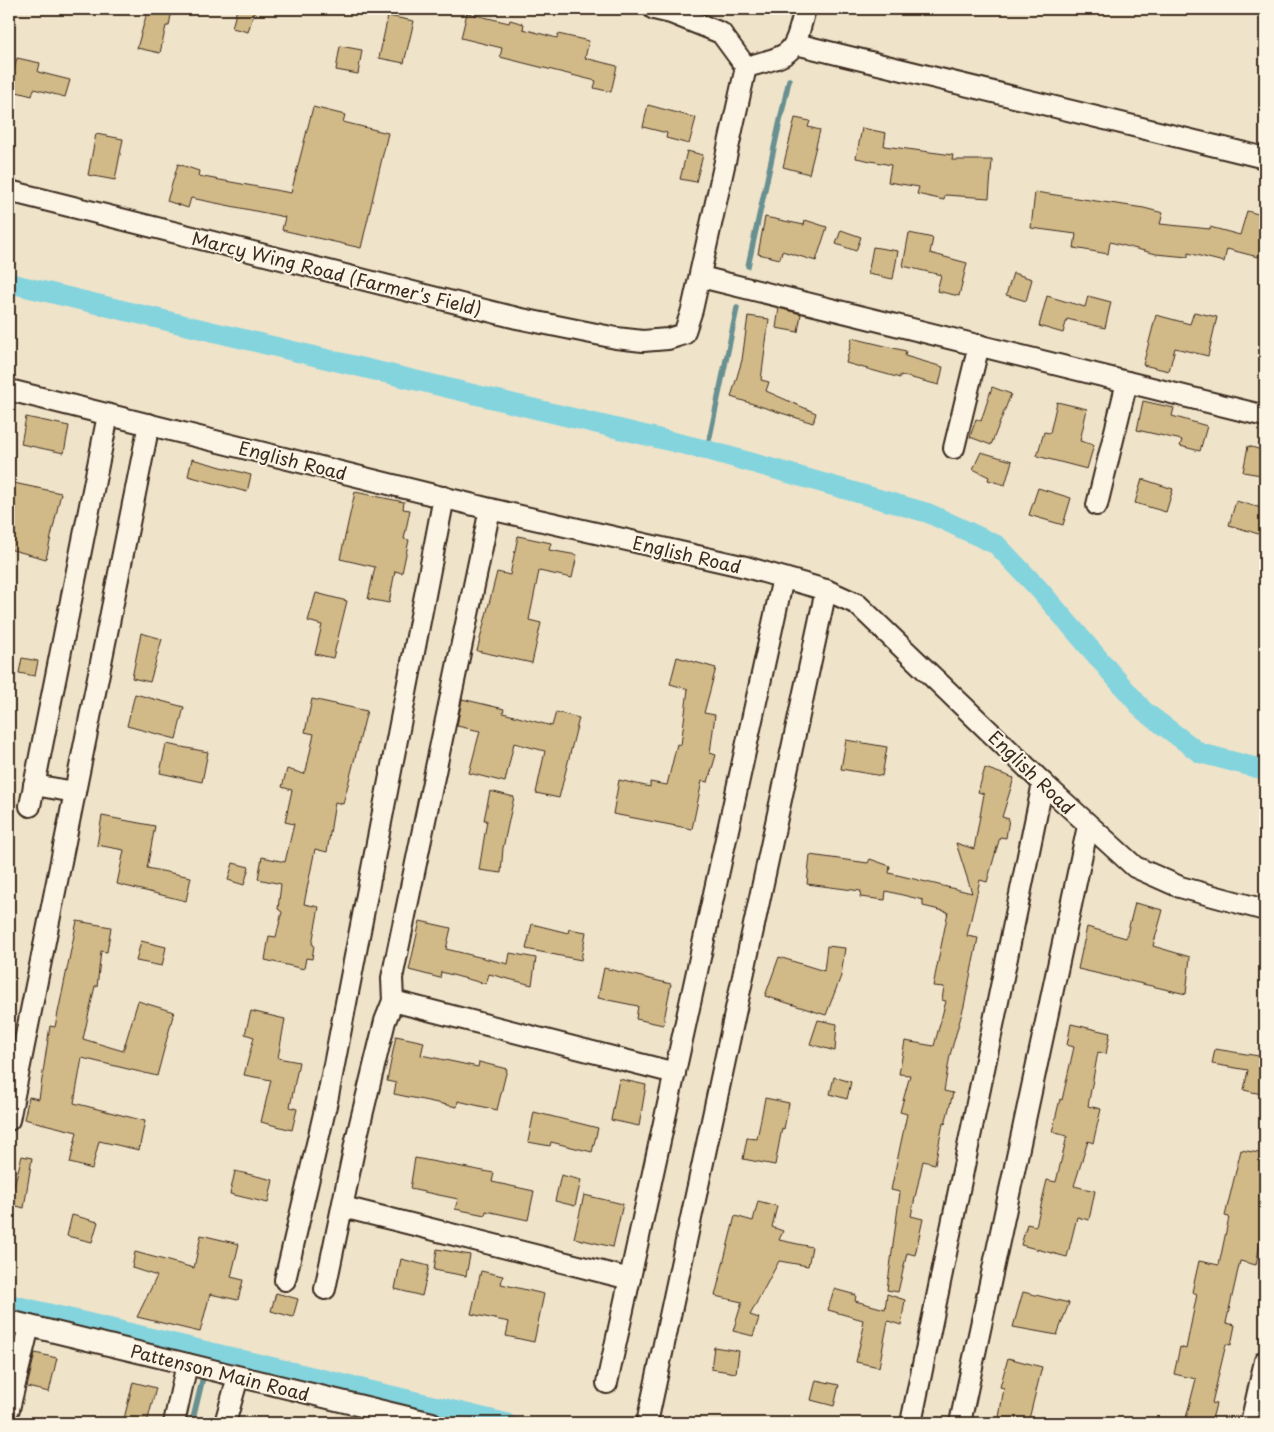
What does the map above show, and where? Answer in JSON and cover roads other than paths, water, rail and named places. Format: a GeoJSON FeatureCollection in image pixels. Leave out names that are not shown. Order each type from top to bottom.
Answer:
{"type":"FeatureCollection","features":[{"type":"Feature","properties":{"kind":"street"},"geometry":{"type":"LineString","coordinates":[[654,9],[671,13],[722,33],[746,67],[701,277],[1265,416]]}},
{"type":"Feature","properties":{"kind":"street"},"geometry":{"type":"LineString","coordinates":[[746,67],[781,58],[796,44],[805,9]]}},
{"type":"Feature","properties":{"kind":"street"},"geometry":{"type":"LineString","coordinates":[[796,44],[1265,158]]}},
{"type":"Feature","properties":{"kind":"street","name":"Marcy Wing Road (Farmer's Field)"},"geometry":{"type":"LineString","coordinates":[[9,191],[517,318],[616,338],[642,341],[668,339],[684,334],[701,277]]}},
{"type":"Feature","properties":{"kind":"street"},"geometry":{"type":"LineString","coordinates":[[954,448],[979,346]]}},
{"type":"Feature","properties":{"kind":"street"},"geometry":{"type":"LineString","coordinates":[[1096,505],[1127,382]]}},
{"type":"Feature","properties":{"kind":"street","name":"English Road"},"geometry":{"type":"LineString","coordinates":[[9,390],[490,509],[746,567],[826,590],[858,604],[1088,826],[1135,867],[1180,887],[1265,910]]}},
{"type":"Feature","properties":{"kind":"street"},"geometry":{"type":"LineString","coordinates":[[30,806],[108,415]]}},
{"type":"Feature","properties":{"kind":"street"},"geometry":{"type":"LineString","coordinates":[[9,1120],[149,424]]}},
{"type":"Feature","properties":{"kind":"street"},"geometry":{"type":"LineString","coordinates":[[285,1280],[329,1091],[444,497]]}},
{"type":"Feature","properties":{"kind":"street"},"geometry":{"type":"LineString","coordinates":[[325,1289],[356,1140],[385,1021],[393,1001],[392,978],[490,509]]}},
{"type":"Feature","properties":{"kind":"street"},"geometry":{"type":"LineString","coordinates":[[607,1382],[783,578]]}},
{"type":"Feature","properties":{"kind":"street"},"geometry":{"type":"LineString","coordinates":[[647,1423],[826,590]]}},
{"type":"Feature","properties":{"kind":"street"},"geometry":{"type":"LineString","coordinates":[[911,1423],[1043,783]]}},
{"type":"Feature","properties":{"kind":"street"},"geometry":{"type":"LineString","coordinates":[[34,785],[75,792]]}},
{"type":"Feature","properties":{"kind":"street"},"geometry":{"type":"LineString","coordinates":[[960,1423],[1088,826]]}},
{"type":"Feature","properties":{"kind":"street"},"geometry":{"type":"LineString","coordinates":[[393,1001],[675,1073]]}},
{"type":"Feature","properties":{"kind":"street"},"geometry":{"type":"LineString","coordinates":[[343,1207],[630,1279]]}},
{"type":"Feature","properties":{"kind":"street","name":"Pattenson Main Road"},"geometry":{"type":"LineString","coordinates":[[9,1321],[420,1422]]}},
{"type":"Feature","properties":{"kind":"street"},"geometry":{"type":"LineString","coordinates":[[9,1409],[29,1326]]}},
{"type":"Feature","properties":{"kind":"street"},"geometry":{"type":"LineString","coordinates":[[1251,1423],[1265,1361]]}},
{"type":"Feature","properties":{"kind":"street"},"geometry":{"type":"LineString","coordinates":[[174,1423],[192,1365]]}},
{"type":"Feature","properties":{"kind":"street"},"geometry":{"type":"LineString","coordinates":[[225,1423],[234,1376]]}},
{"type":"Feature","properties":{"kind":"waterway"},"geometry":{"type":"LineString","coordinates":[[748,266],[789,80]]}},
{"type":"Feature","properties":{"kind":"waterway"},"geometry":{"type":"LineString","coordinates":[[9,283],[707,450],[928,513],[997,545],[1038,588],[1144,711],[1200,753],[1265,770]]}},
{"type":"Feature","properties":{"kind":"waterway"},"geometry":{"type":"LineString","coordinates":[[707,450],[737,308]]}},
{"type":"Feature","properties":{"kind":"waterway"},"geometry":{"type":"LineString","coordinates":[[9,1304],[506,1423]]}},
{"type":"Feature","properties":{"kind":"waterway"},"geometry":{"type":"LineString","coordinates":[[192,1423],[209,1352]]}}]}
